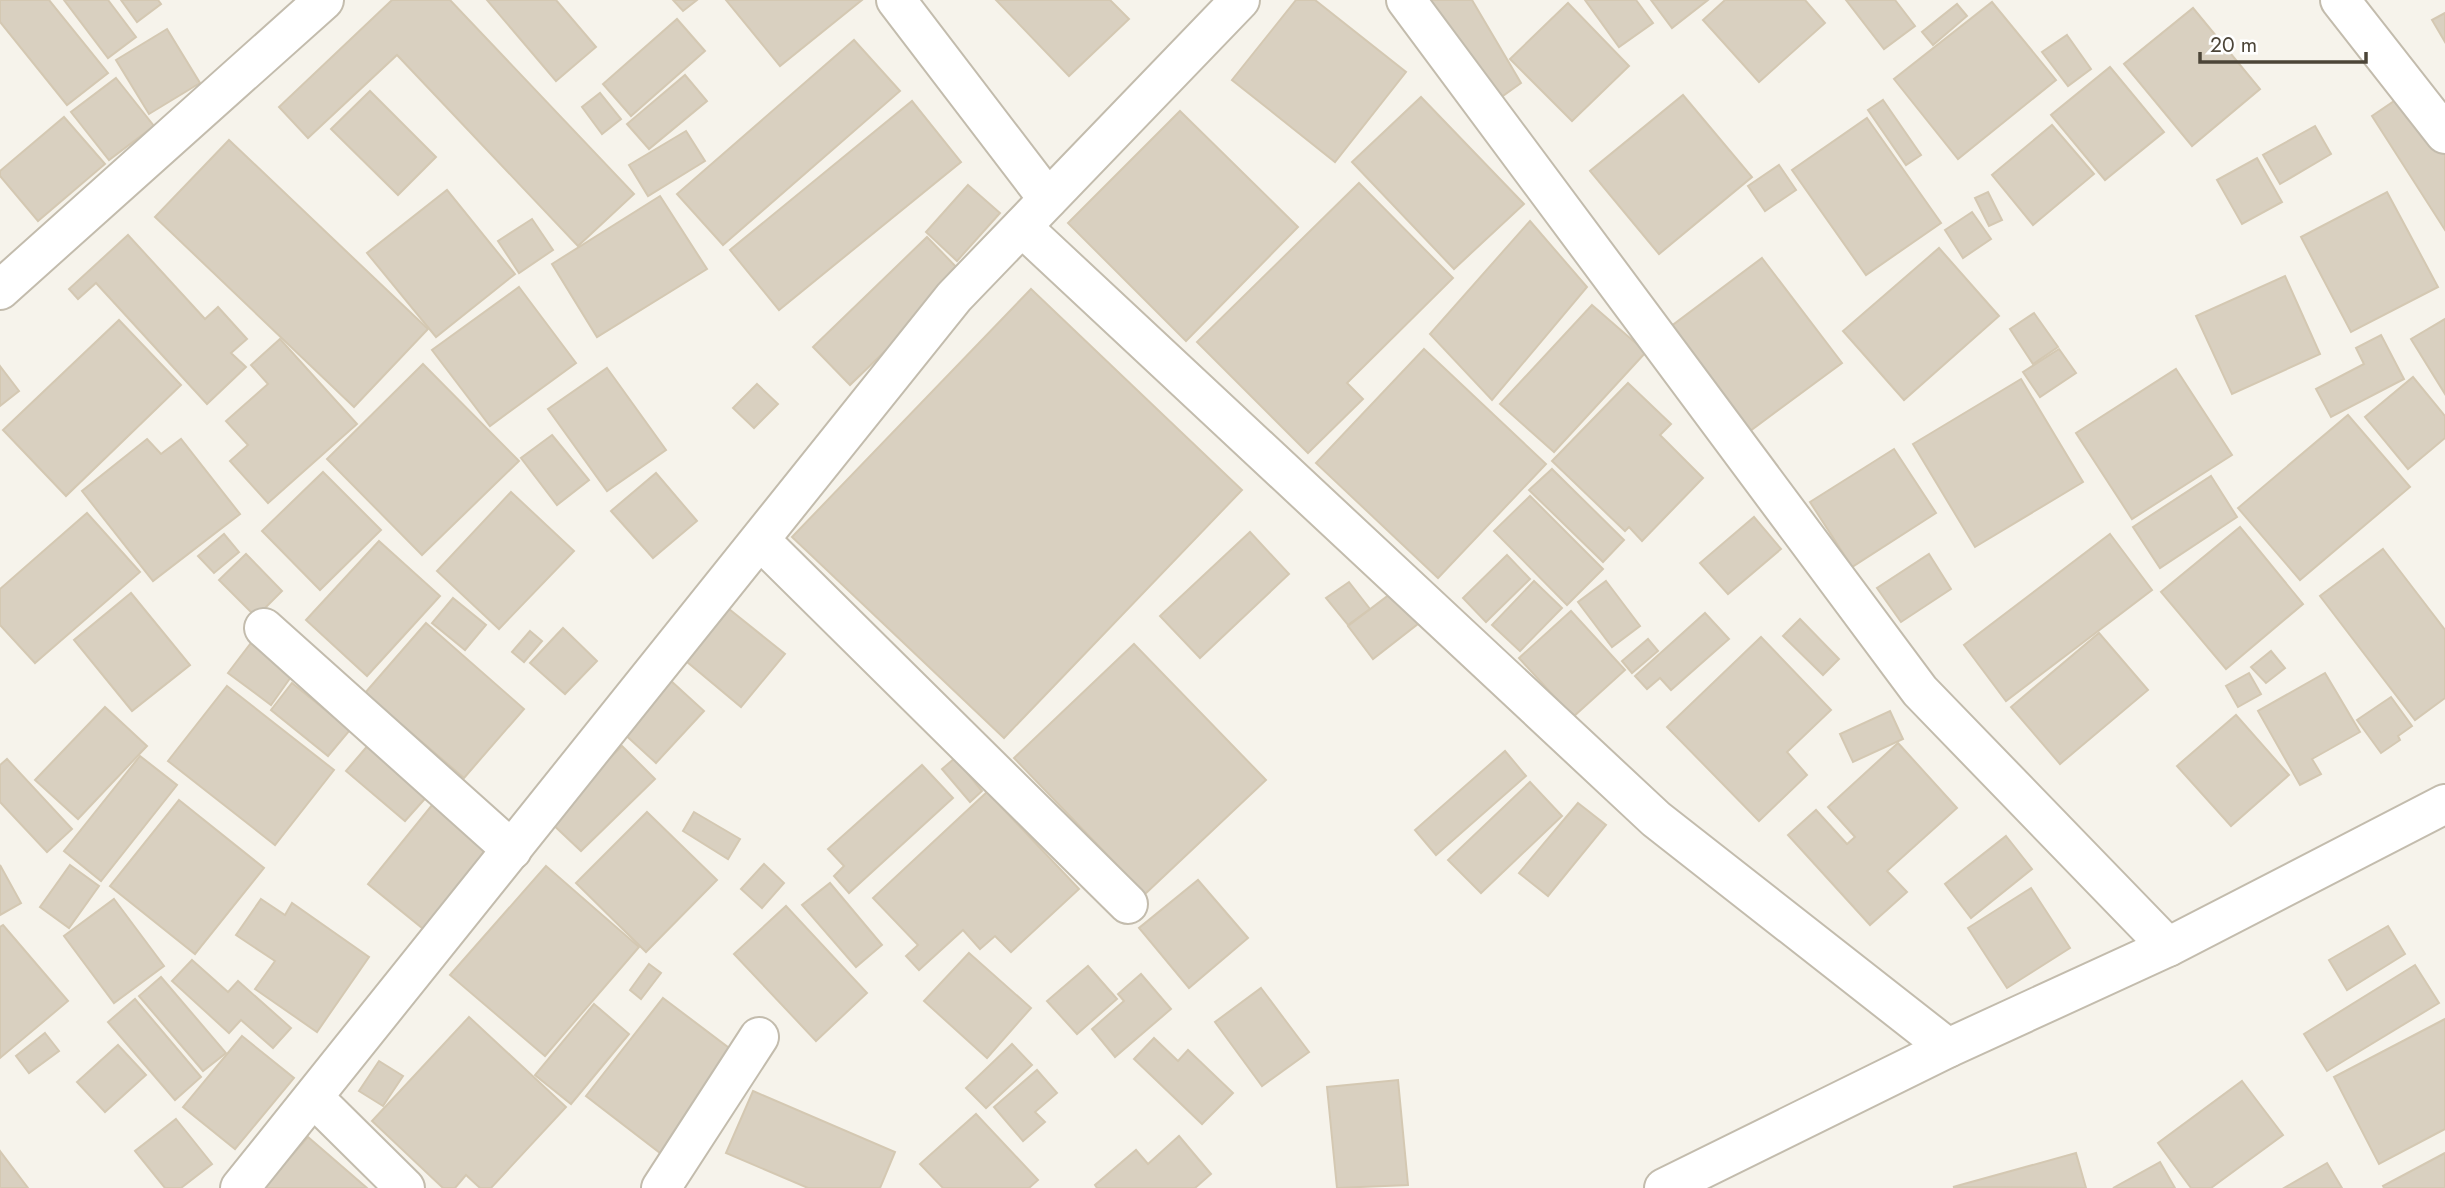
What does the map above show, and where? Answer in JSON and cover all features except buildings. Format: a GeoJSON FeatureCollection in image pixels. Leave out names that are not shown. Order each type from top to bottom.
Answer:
{"type":"FeatureCollection","features":[{"type":"Feature","properties":{"kind":"street"},"geometry":{"type":"LineString","coordinates":[[0,290],[324,0]]}},
{"type":"Feature","properties":{"kind":"street"},"geometry":{"type":"LineString","coordinates":[[896,0],[1048,199]]}},
{"type":"Feature","properties":{"kind":"street"},"geometry":{"type":"LineString","coordinates":[[240,1188],[954,297],[1240,0]]}},
{"type":"Feature","properties":{"kind":"street"},"geometry":{"type":"LineString","coordinates":[[1406,0],[1920,691],[2168,947]]}},
{"type":"Feature","properties":{"kind":"street"},"geometry":{"type":"LineString","coordinates":[[2340,0],[2445,134]]}},
{"type":"Feature","properties":{"kind":"street"},"geometry":{"type":"LineString","coordinates":[[1023,227],[1656,819],[1948,1048]]}},
{"type":"Feature","properties":{"kind":"street"},"geometry":{"type":"LineString","coordinates":[[760,540],[1128,904]]}},
{"type":"Feature","properties":{"kind":"street"},"geometry":{"type":"LineString","coordinates":[[264,628],[512,850]]}},
{"type":"Feature","properties":{"kind":"street"},"geometry":{"type":"LineString","coordinates":[[1664,1188],[1948,1048],[2168,947],[2445,804]]}},
{"type":"Feature","properties":{"kind":"street"},"geometry":{"type":"LineString","coordinates":[[661,1188],[759,1037]]}},
{"type":"Feature","properties":{"kind":"street"},"geometry":{"type":"LineString","coordinates":[[314,1098],[405,1188]]}}]}
